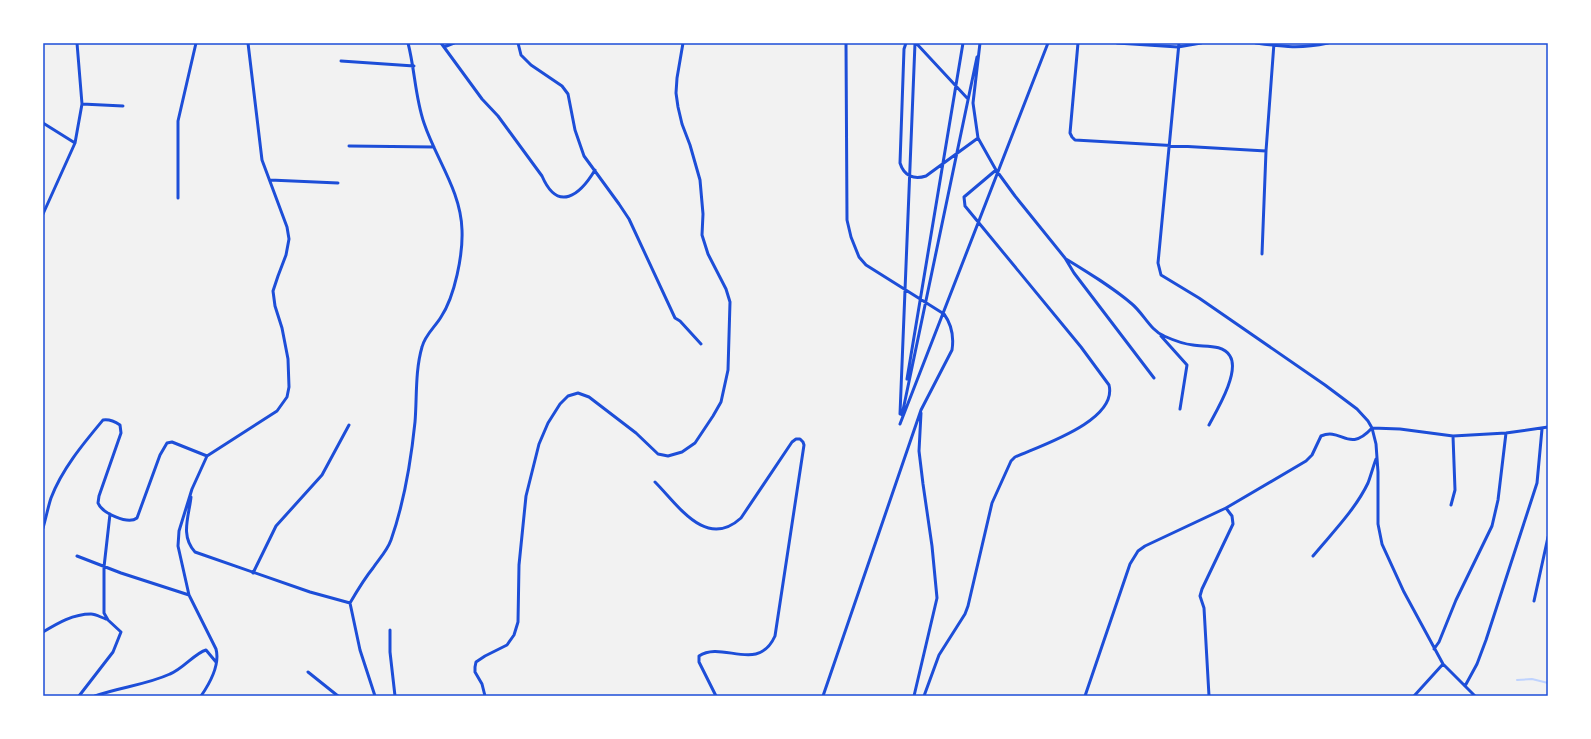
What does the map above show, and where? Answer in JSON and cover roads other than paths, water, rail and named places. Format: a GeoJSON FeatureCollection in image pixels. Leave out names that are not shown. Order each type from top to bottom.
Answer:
{"type":"FeatureCollection","features":[{"type":"Feature","properties":{"kind":"street"},"geometry":{"type":"LineString","coordinates":[[43,214],[75,142],[82,104],[77,43]]}},
{"type":"Feature","properties":{"kind":"street"},"geometry":{"type":"LineString","coordinates":[[178,198],[178,121],[196,43]]}},
{"type":"Feature","properties":{"kind":"street"},"geometry":{"type":"LineString","coordinates":[[201,696],[208,686],[218,656],[189,595],[178,546],[179,531],[192,490],[207,456],[277,411],[287,397],[289,376],[288,359],[282,328],[275,306],[274,291],[286,255],[289,239],[288,227],[262,160],[248,43]]}},
{"type":"Feature","properties":{"kind":"street"},"geometry":{"type":"LineString","coordinates":[[375,696],[360,650],[350,603],[391,541],[403,495],[412,448],[420,356],[427,335],[441,317],[447,306],[459,268],[462,230],[460,208],[434,147],[418,104],[414,66],[408,43]]}},
{"type":"Feature","properties":{"kind":"street"},"geometry":{"type":"LineString","coordinates":[[441,43],[482,99],[498,116],[542,176],[546,187],[556,195],[565,197],[575,194],[587,184],[595,170]]}},
{"type":"Feature","properties":{"kind":"street"},"geometry":{"type":"LineString","coordinates":[[444,47],[454,43]]}},
{"type":"Feature","properties":{"kind":"street"},"geometry":{"type":"LineString","coordinates":[[518,43],[521,55],[531,65],[562,86],[568,94],[584,156],[629,219],[675,318],[680,321],[701,344]]}},
{"type":"Feature","properties":{"kind":"street"},"geometry":{"type":"LineString","coordinates":[[485,696],[482,684],[475,672],[476,662],[507,645],[514,635],[518,622],[519,565],[526,496],[540,444],[548,423],[560,404],[568,396],[578,393],[589,397],[636,433],[658,454],[668,456],[682,452],[694,443],[714,416],[721,402],[728,370],[730,302],[726,289],[708,254],[702,235],[703,214],[700,180],[678,107],[676,93],[677,78],[683,43]]}},
{"type":"Feature","properties":{"kind":"street"},"geometry":{"type":"LineString","coordinates":[[823,696],[921,410],[952,350],[952,330],[949,321],[943,313],[866,265],[860,257],[850,237],[847,207],[846,43]]}},
{"type":"Feature","properties":{"kind":"street"},"geometry":{"type":"LineString","coordinates":[[906,43],[904,49],[900,163],[905,173],[909,176],[920,178],[926,176],[978,138]]}},
{"type":"Feature","properties":{"kind":"street"},"geometry":{"type":"LineString","coordinates":[[900,424],[909,176],[916,43]]}},
{"type":"Feature","properties":{"kind":"street"},"geometry":{"type":"LineString","coordinates":[[916,43],[973,103]]}},
{"type":"Feature","properties":{"kind":"street"},"geometry":{"type":"LineString","coordinates":[[900,424],[963,43]]}},
{"type":"Feature","properties":{"kind":"street"},"geometry":{"type":"LineString","coordinates":[[900,424],[980,43]]}},
{"type":"Feature","properties":{"kind":"street"},"geometry":{"type":"LineString","coordinates":[[980,43],[973,103],[978,138],[997,171],[1015,196],[1065,258],[1154,378]]}},
{"type":"Feature","properties":{"kind":"street"},"geometry":{"type":"LineString","coordinates":[[900,424],[1048,43]]}},
{"type":"Feature","properties":{"kind":"street"},"geometry":{"type":"LineString","coordinates":[[1078,43],[1070,133],[1072,138],[1080,141],[1169,145],[1266,152]]}},
{"type":"Feature","properties":{"kind":"street"},"geometry":{"type":"LineString","coordinates":[[1117,43],[1178,47],[1201,43]]}},
{"type":"Feature","properties":{"kind":"street"},"geometry":{"type":"LineString","coordinates":[[1178,43],[1158,263],[1161,275],[1200,298],[1344,398],[1364,417],[1372,428],[1377,457],[1378,524],[1382,544],[1404,592],[1443,664],[1475,696]]}},
{"type":"Feature","properties":{"kind":"street"},"geometry":{"type":"LineString","coordinates":[[1256,43],[1274,44],[1290,48],[1311,47],[1328,43]]}},
{"type":"Feature","properties":{"kind":"street"},"geometry":{"type":"LineString","coordinates":[[1262,254],[1266,152],[1274,44]]}},
{"type":"Feature","properties":{"kind":"street"},"geometry":{"type":"LineString","coordinates":[[342,61],[414,66]]}},
{"type":"Feature","properties":{"kind":"street"},"geometry":{"type":"LineString","coordinates":[[82,104],[123,106]]}},
{"type":"Feature","properties":{"kind":"street"},"geometry":{"type":"LineString","coordinates":[[43,123],[75,142]]}},
{"type":"Feature","properties":{"kind":"street"},"geometry":{"type":"LineString","coordinates":[[349,146],[434,147]]}},
{"type":"Feature","properties":{"kind":"street"},"geometry":{"type":"LineString","coordinates":[[924,696],[939,655],[965,614],[968,606],[992,503],[1011,461],[1088,422],[1104,407],[1110,397],[1109,385],[1081,347],[965,206],[964,197],[997,171]]}},
{"type":"Feature","properties":{"kind":"street"},"geometry":{"type":"LineString","coordinates":[[270,180],[338,183]]}},
{"type":"Feature","properties":{"kind":"street"},"geometry":{"type":"LineString","coordinates":[[1065,258],[1108,286],[1133,305],[1187,365],[1180,409]]}},
{"type":"Feature","properties":{"kind":"street"},"geometry":{"type":"LineString","coordinates":[[1160,334],[1174,341],[1193,345],[1215,347],[1224,351],[1230,356],[1233,366],[1226,392],[1209,425]]}},
{"type":"Feature","properties":{"kind":"street"},"geometry":{"type":"LineString","coordinates":[[914,696],[937,598],[932,546],[922,484],[920,450],[921,410]]}},
{"type":"Feature","properties":{"kind":"street"},"geometry":{"type":"LineString","coordinates":[[43,528],[51,499],[69,463],[102,420],[108,420],[120,425],[121,433],[98,503],[103,510],[110,514],[130,520],[137,518],[160,455],[167,443],[172,442],[207,456]]}},
{"type":"Feature","properties":{"kind":"street"},"geometry":{"type":"LineString","coordinates":[[254,573],[276,526],[322,475],[349,425]]}},
{"type":"Feature","properties":{"kind":"street"},"geometry":{"type":"LineString","coordinates":[[1372,428],[1400,429],[1453,436],[1506,433],[1548,427]]}},
{"type":"Feature","properties":{"kind":"street"},"geometry":{"type":"LineString","coordinates":[[1085,696],[1133,557],[1146,546],[1226,508],[1306,461],[1312,455],[1321,436],[1333,434],[1350,440],[1365,436],[1372,428]]}},
{"type":"Feature","properties":{"kind":"street"},"geometry":{"type":"LineString","coordinates":[[1465,686],[1477,664],[1486,640],[1537,483],[1542,429]]}},
{"type":"Feature","properties":{"kind":"street"},"geometry":{"type":"LineString","coordinates":[[1434,649],[1439,642],[1456,600],[1492,526],[1498,500],[1506,433]]}},
{"type":"Feature","properties":{"kind":"street"},"geometry":{"type":"LineString","coordinates":[[1451,505],[1456,490],[1453,436]]}},
{"type":"Feature","properties":{"kind":"street"},"geometry":{"type":"LineString","coordinates":[[655,482],[692,520],[708,529],[721,530],[736,523],[741,518],[792,442],[796,439],[800,439],[804,445],[775,636],[771,645],[766,650],[759,653],[751,655],[708,651],[699,656],[699,662],[716,696]]}},
{"type":"Feature","properties":{"kind":"street"},"geometry":{"type":"LineString","coordinates":[[1313,556],[1342,523],[1367,483],[1377,457]]}},
{"type":"Feature","properties":{"kind":"street"},"geometry":{"type":"LineString","coordinates":[[192,490],[186,526],[188,544],[198,554],[310,592],[350,603]]}},
{"type":"Feature","properties":{"kind":"street"},"geometry":{"type":"LineString","coordinates":[[1209,696],[1204,608],[1200,596],[1204,582],[1233,524],[1232,516],[1226,508]]}},
{"type":"Feature","properties":{"kind":"street"},"geometry":{"type":"LineString","coordinates":[[79,696],[113,652],[121,632],[105,616],[104,609],[104,566],[110,514]]}},
{"type":"Feature","properties":{"kind":"street"},"geometry":{"type":"LineString","coordinates":[[1534,601],[1548,537]]}},
{"type":"Feature","properties":{"kind":"street"},"geometry":{"type":"LineString","coordinates":[[77,556],[189,595]]}},
{"type":"Feature","properties":{"kind":"street"},"geometry":{"type":"LineString","coordinates":[[43,632],[65,619],[73,617],[92,614],[108,620]]}},
{"type":"Feature","properties":{"kind":"street"},"geometry":{"type":"LineString","coordinates":[[390,630],[390,652],[395,696]]}},
{"type":"Feature","properties":{"kind":"street"},"geometry":{"type":"LineString","coordinates":[[95,696],[170,674],[179,670],[201,652],[206,650],[216,662]]}},
{"type":"Feature","properties":{"kind":"street"},"geometry":{"type":"LineString","coordinates":[[1414,696],[1443,664]]}},
{"type":"Feature","properties":{"kind":"street"},"geometry":{"type":"LineString","coordinates":[[308,672],[338,696]]}},
{"type":"Feature","properties":{"kind":"waterway"},"geometry":{"type":"LineString","coordinates":[[1517,680],[1532,679],[1548,683]]}}]}
